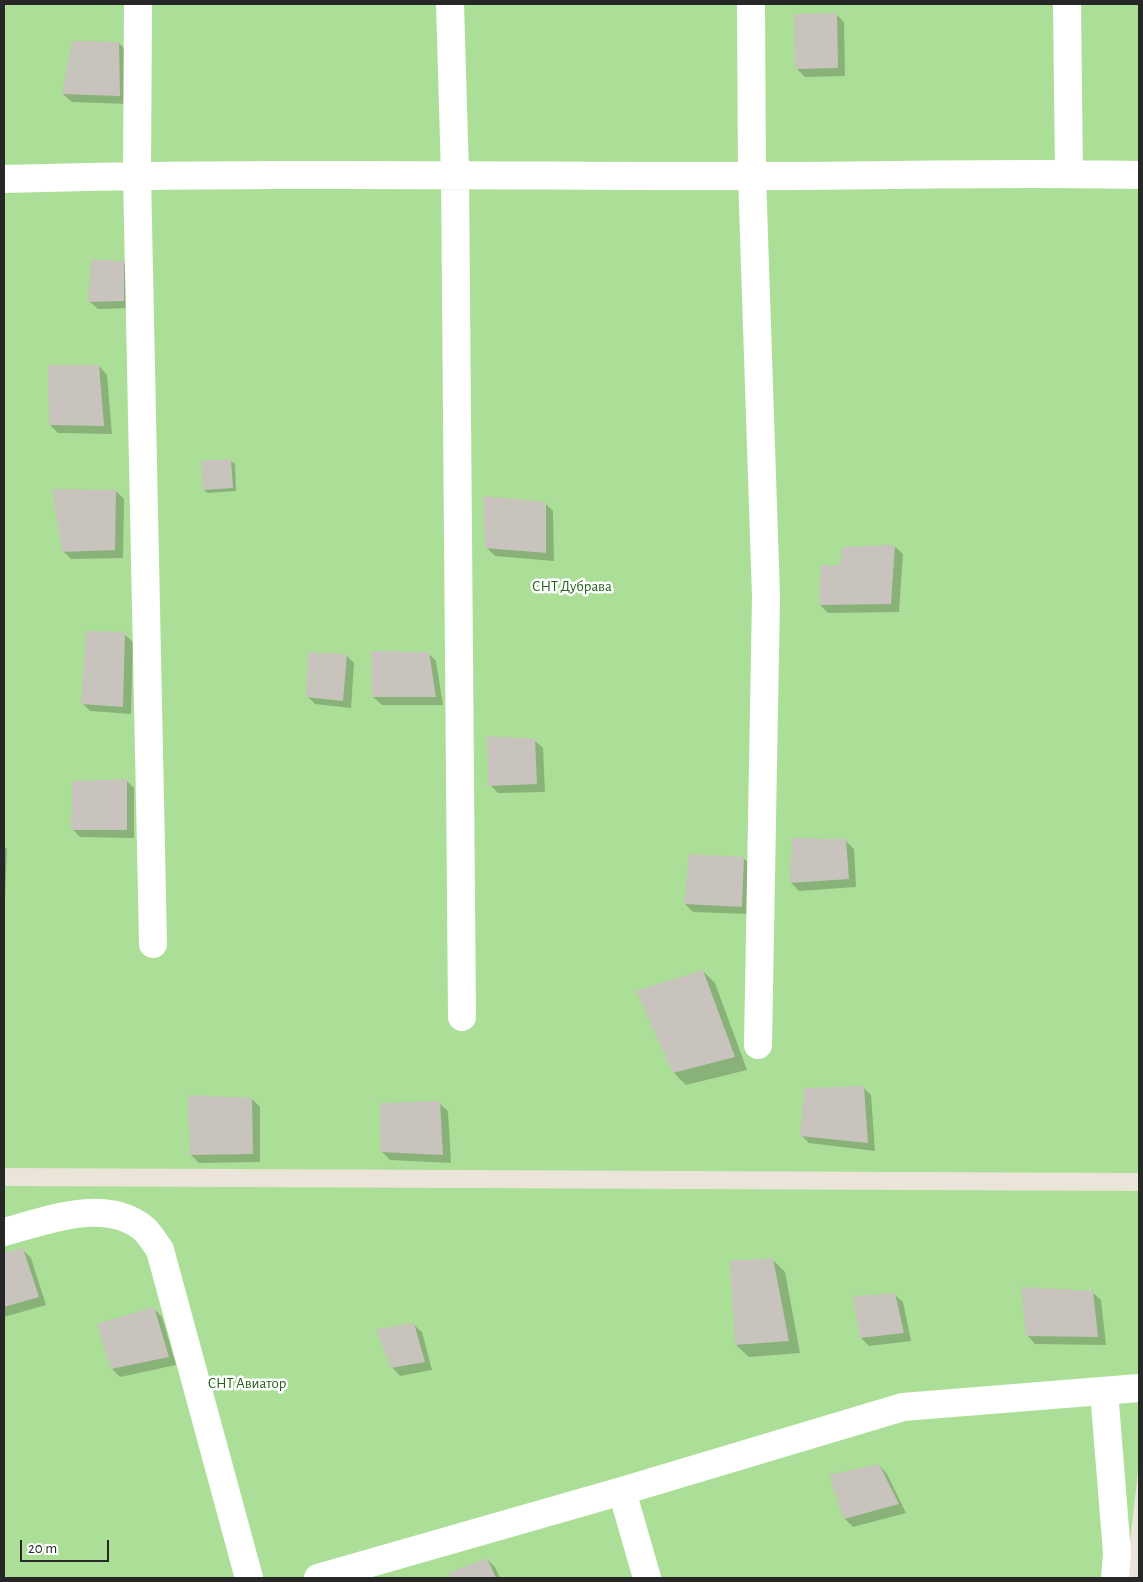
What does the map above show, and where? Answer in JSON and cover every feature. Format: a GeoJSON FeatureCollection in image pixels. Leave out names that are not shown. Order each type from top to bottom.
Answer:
{"type":"FeatureCollection","features":[{"type":"Feature","properties":{"kind":"street"},"geometry":{"type":"LineString","coordinates":[[138,4],[137,175],[153,944]]}},
{"type":"Feature","properties":{"kind":"street"},"geometry":{"type":"LineString","coordinates":[[450,4],[455,174],[462,1017]]}},
{"type":"Feature","properties":{"kind":"street"},"geometry":{"type":"LineString","coordinates":[[751,4],[752,176],[766,597],[758,1045]]}},
{"type":"Feature","properties":{"kind":"street"},"geometry":{"type":"LineString","coordinates":[[1068,4],[1069,174]]}},
{"type":"Feature","properties":{"kind":"street"},"geometry":{"type":"LineString","coordinates":[[4,179],[137,175],[1139,175]]}},
{"type":"Feature","properties":{"kind":"street"},"geometry":{"type":"LineString","coordinates":[[4,1232],[75,1214],[102,1213],[130,1220],[144,1229],[160,1250],[249,1578]]}},
{"type":"Feature","properties":{"kind":"street"},"geometry":{"type":"LineString","coordinates":[[318,1578],[622,1491],[903,1407],[1139,1388]]}},
{"type":"Feature","properties":{"kind":"street"},"geometry":{"type":"LineString","coordinates":[[1104,1391],[1117,1553],[1114,1578]]}},
{"type":"Feature","properties":{"kind":"street"},"geometry":{"type":"LineString","coordinates":[[622,1491],[647,1578]]}},
{"type":"Feature","properties":{"kind":"green space","name":"СНТ Дубрава"},"geometry":{"type":"Polygon","coordinates":[[[4,4],[1139,4],[1139,1173],[4,1168],[4,4]]]}},
{"type":"Feature","properties":{"kind":"green space","name":"СНТ Авиатор"},"geometry":{"type":"Polygon","coordinates":[[[4,1186],[1139,1191],[1139,1462],[1126,1578],[4,1578],[4,1186]]]}},
{"type":"Feature","properties":{"kind":"building"},"geometry":{"type":"Polygon","coordinates":[[[837,13],[838,68],[795,69],[794,14],[837,13]]]}},
{"type":"Feature","properties":{"kind":"building"},"geometry":{"type":"Polygon","coordinates":[[[72,41],[119,42],[120,96],[62,94],[72,41]]]}},
{"type":"Feature","properties":{"kind":"building"},"geometry":{"type":"Polygon","coordinates":[[[91,259],[124,261],[124,301],[88,302],[91,259]]]}},
{"type":"Feature","properties":{"kind":"building"},"geometry":{"type":"Polygon","coordinates":[[[48,365],[99,365],[104,426],[49,425],[48,365]]]}},
{"type":"Feature","properties":{"kind":"building"},"geometry":{"type":"Polygon","coordinates":[[[231,459],[233,488],[203,490],[201,461],[231,459]]]}},
{"type":"Feature","properties":{"kind":"building"},"geometry":{"type":"Polygon","coordinates":[[[52,489],[116,490],[115,550],[62,552],[52,489]]]}},
{"type":"Feature","properties":{"kind":"building"},"geometry":{"type":"Polygon","coordinates":[[[483,496],[546,502],[546,553],[485,548],[483,496]]]}},
{"type":"Feature","properties":{"kind":"building"},"geometry":{"type":"Polygon","coordinates":[[[895,545],[891,604],[819,605],[821,565],[840,565],[842,547],[895,545]]]}},
{"type":"Feature","properties":{"kind":"building"},"geometry":{"type":"Polygon","coordinates":[[[86,631],[125,632],[123,707],[81,704],[86,631]]]}},
{"type":"Feature","properties":{"kind":"building"},"geometry":{"type":"Polygon","coordinates":[[[371,651],[429,652],[436,697],[372,697],[371,651]]]}},
{"type":"Feature","properties":{"kind":"building"},"geometry":{"type":"Polygon","coordinates":[[[308,652],[347,654],[343,701],[306,697],[308,652]]]}},
{"type":"Feature","properties":{"kind":"building"},"geometry":{"type":"Polygon","coordinates":[[[487,736],[535,739],[537,784],[488,786],[487,736]]]}},
{"type":"Feature","properties":{"kind":"building"},"geometry":{"type":"Polygon","coordinates":[[[127,779],[127,830],[71,830],[72,781],[127,779]]]}},
{"type":"Feature","properties":{"kind":"building"},"geometry":{"type":"Polygon","coordinates":[[[792,838],[846,839],[849,879],[790,883],[792,838]]]}},
{"type":"Feature","properties":{"kind":"building"},"geometry":{"type":"Polygon","coordinates":[[[689,854],[744,857],[742,907],[684,904],[689,854]]]}},
{"type":"Feature","properties":{"kind":"building"},"geometry":{"type":"Polygon","coordinates":[[[703,970],[735,1057],[673,1073],[636,991],[703,970]]]}},
{"type":"Feature","properties":{"kind":"building"},"geometry":{"type":"Polygon","coordinates":[[[864,1086],[868,1143],[800,1136],[804,1088],[864,1086]]]}},
{"type":"Feature","properties":{"kind":"building"},"geometry":{"type":"Polygon","coordinates":[[[188,1095],[252,1098],[253,1154],[190,1155],[188,1095]]]}},
{"type":"Feature","properties":{"kind":"building"},"geometry":{"type":"Polygon","coordinates":[[[440,1101],[443,1155],[381,1152],[380,1103],[440,1101]]]}},
{"type":"Feature","properties":{"kind":"building"},"geometry":{"type":"Polygon","coordinates":[[[23,1248],[39,1297],[4,1307],[4,1253],[23,1248]]]}},
{"type":"Feature","properties":{"kind":"building"},"geometry":{"type":"Polygon","coordinates":[[[773,1258],[789,1341],[735,1345],[730,1261],[773,1258]]]}},
{"type":"Feature","properties":{"kind":"building"},"geometry":{"type":"Polygon","coordinates":[[[1021,1287],[1093,1291],[1098,1337],[1026,1336],[1021,1287]]]}},
{"type":"Feature","properties":{"kind":"building"},"geometry":{"type":"Polygon","coordinates":[[[895,1293],[904,1333],[860,1338],[853,1296],[895,1293]]]}},
{"type":"Feature","properties":{"kind":"building"},"geometry":{"type":"Polygon","coordinates":[[[154,1307],[169,1357],[111,1369],[97,1324],[154,1307]]]}},
{"type":"Feature","properties":{"kind":"building"},"geometry":{"type":"Polygon","coordinates":[[[414,1323],[425,1362],[391,1368],[376,1329],[414,1323]]]}},
{"type":"Feature","properties":{"kind":"building"},"geometry":{"type":"Polygon","coordinates":[[[879,1464],[899,1504],[844,1519],[829,1475],[879,1464]]]}},
{"type":"Feature","properties":{"kind":"building"},"geometry":{"type":"Polygon","coordinates":[[[487,1558],[496,1578],[451,1578],[449,1573],[487,1558]]]}}]}
